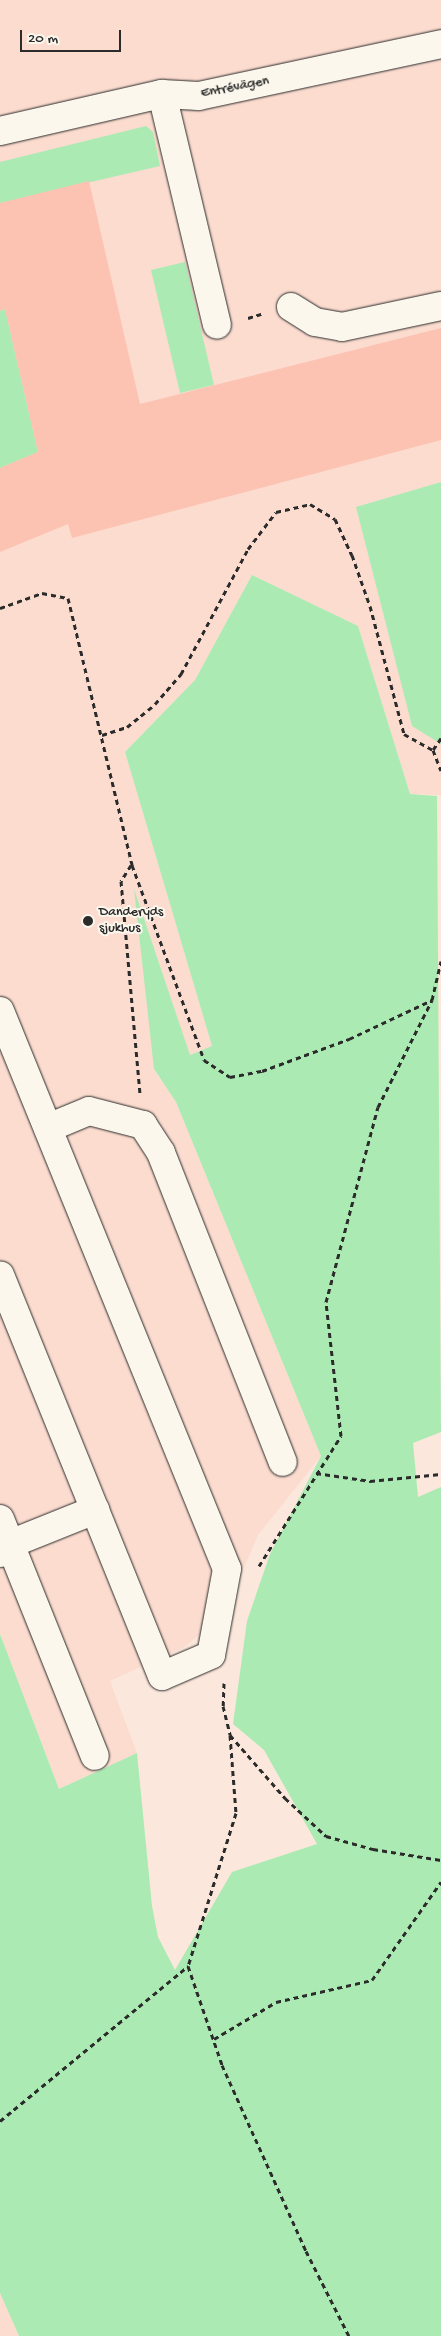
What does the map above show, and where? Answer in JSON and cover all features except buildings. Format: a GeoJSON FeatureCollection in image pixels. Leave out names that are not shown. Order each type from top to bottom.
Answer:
{"type":"FeatureCollection","features":[{"type":"Feature","properties":{"kind":"street","name":"Entrévägen"},"geometry":{"type":"LineString","coordinates":[[0,130],[162,94],[199,96],[441,44]]}},
{"type":"Feature","properties":{"kind":"street"},"geometry":{"type":"LineString","coordinates":[[162,94],[217,325]]}},
{"type":"Feature","properties":{"kind":"street"},"geometry":{"type":"LineString","coordinates":[[291,307],[315,322],[342,327],[441,306]]}},
{"type":"Feature","properties":{"kind":"street"},"geometry":{"type":"LineString","coordinates":[[0,1011],[227,1569],[211,1655],[162,1676],[0,1275]]}},
{"type":"Feature","properties":{"kind":"street"},"geometry":{"type":"LineString","coordinates":[[48,1128],[89,1111],[143,1125],[161,1153],[283,1462]]}},
{"type":"Feature","properties":{"kind":"street"},"geometry":{"type":"LineString","coordinates":[[5,1549],[95,1510]]}},
{"type":"Feature","properties":{"kind":"street"},"geometry":{"type":"LineString","coordinates":[[0,1518],[5,1549],[94,1756]]}},
{"type":"Feature","properties":{"kind":"path"},"geometry":{"type":"LineString","coordinates":[[217,325],[291,307]]}},
{"type":"Feature","properties":{"kind":"path"},"geometry":{"type":"LineString","coordinates":[[102,734],[127,727],[155,704],[181,674],[248,549],[276,512],[310,504],[335,519],[352,554],[370,606],[404,734],[432,750],[441,771]]}},
{"type":"Feature","properties":{"kind":"path"},"geometry":{"type":"LineString","coordinates":[[0,608],[42,592],[68,598],[132,865],[204,1060],[230,1077],[262,1071],[349,1039],[432,1000]]}},
{"type":"Feature","properties":{"kind":"path"},"geometry":{"type":"LineString","coordinates":[[432,750],[441,738]]}},
{"type":"Feature","properties":{"kind":"path"},"geometry":{"type":"LineString","coordinates":[[132,865],[121,881],[143,1125]]}},
{"type":"Feature","properties":{"kind":"path"},"geometry":{"type":"LineString","coordinates":[[256,1571],[341,1436],[326,1302],[378,1107],[432,1000],[441,962]]}},
{"type":"Feature","properties":{"kind":"path"},"geometry":{"type":"LineString","coordinates":[[316,1473],[370,1481],[441,1474]]}},
{"type":"Feature","properties":{"kind":"path"},"geometry":{"type":"LineString","coordinates":[[0,2121],[188,1966],[236,1813],[230,1735],[223,1706],[224,1677]]}},
{"type":"Feature","properties":{"kind":"path"},"geometry":{"type":"LineString","coordinates":[[230,1735],[285,1798],[326,1836],[373,1850],[441,1860]]}},
{"type":"Feature","properties":{"kind":"path"},"geometry":{"type":"LineString","coordinates":[[214,2039],[276,2002],[372,1980],[441,1882]]}},
{"type":"Feature","properties":{"kind":"path"},"geometry":{"type":"LineString","coordinates":[[188,1966],[214,2039],[306,2251],[350,2336]]}},
{"type":"Feature","properties":{"kind":"shaded area","name":"Danderyds sjukhus"},"geometry":{"type":"Polygon","coordinates":[[[0,0],[441,0],[441,795],[410,794],[358,626],[252,575],[195,680],[125,752],[212,1046],[154,1070],[176,1102],[321,1456],[258,1535],[223,1616],[184,1647],[110,1681],[137,1753],[59,1789],[0,1634],[0,0]]]}},
{"type":"Feature","properties":{"kind":"shaded area"},"geometry":{"type":"Polygon","coordinates":[[[0,2293],[19,2336],[0,2336],[0,2293]]]}},
{"type":"Feature","properties":{"kind":"green space"},"geometry":{"type":"Polygon","coordinates":[[[146,126],[153,132],[160,166],[0,203],[0,162],[146,126]]]}},
{"type":"Feature","properties":{"kind":"green space"},"geometry":{"type":"Polygon","coordinates":[[[185,262],[214,385],[180,393],[151,270],[185,262]]]}},
{"type":"Feature","properties":{"kind":"green space"},"geometry":{"type":"Polygon","coordinates":[[[5,309],[38,452],[0,468],[0,311],[5,309]]]}},
{"type":"Feature","properties":{"kind":"green space"},"geometry":{"type":"Polygon","coordinates":[[[441,482],[441,744],[412,726],[356,507],[441,482]]]}},
{"type":"Feature","properties":{"kind":"green space"},"geometry":{"type":"Polygon","coordinates":[[[252,575],[358,626],[410,794],[437,796],[441,1432],[413,1443],[418,1497],[441,1487],[441,2336],[19,2336],[0,2293],[0,1634],[59,1789],[137,1753],[152,1906],[158,1937],[175,1970],[232,1872],[317,1844],[264,1750],[233,1724],[247,1621],[270,1554],[321,1456],[176,1102],[154,1069],[134,889],[190,1055],[212,1046],[125,752],[195,680],[252,575]]]}},
{"type":"Feature","properties":{"kind":"place","name":"Danderyds sjukhus"},"geometry":{"type":"Point","coordinates":[88,921]}}]}
